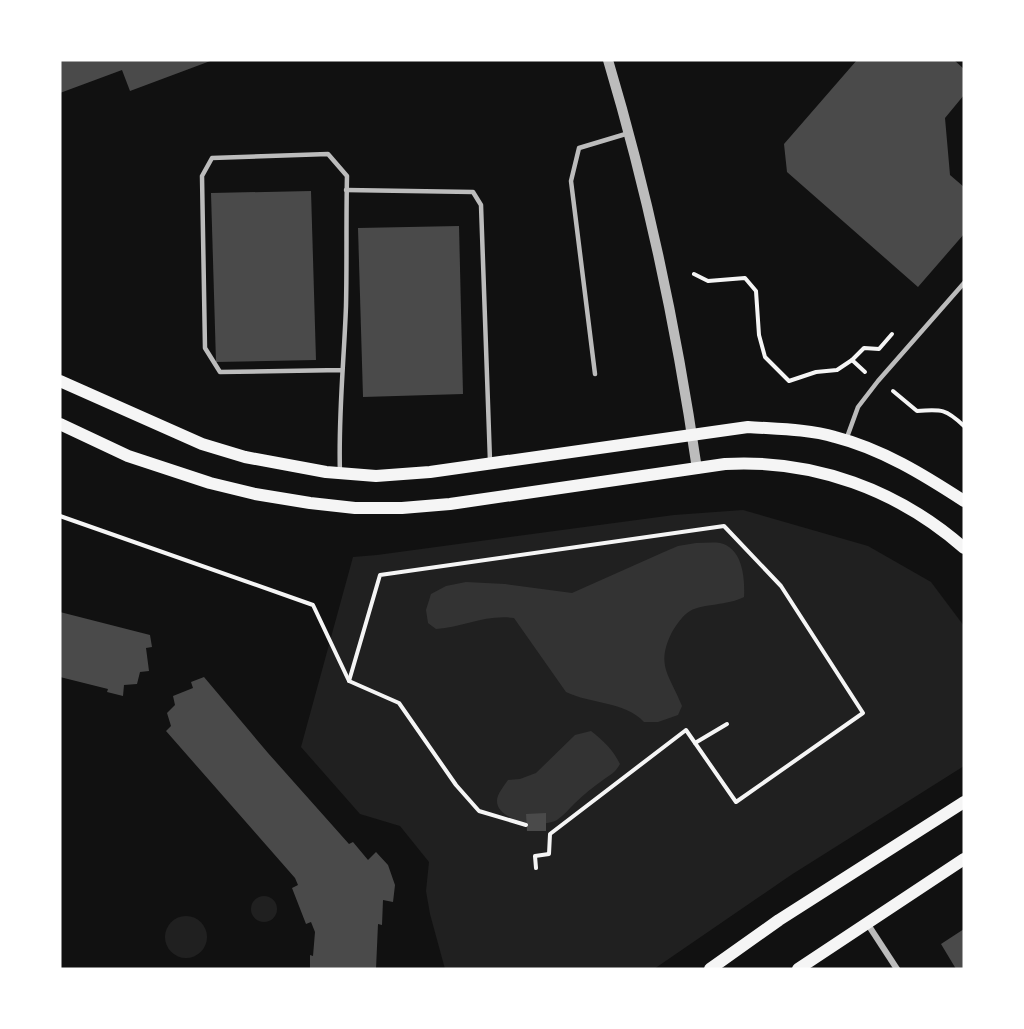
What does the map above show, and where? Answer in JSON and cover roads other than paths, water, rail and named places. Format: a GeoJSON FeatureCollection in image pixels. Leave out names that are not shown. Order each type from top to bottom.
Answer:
{"type":"FeatureCollection","features":[{"type":"Feature","properties":{"kind":"main road"},"geometry":{"type":"LineString","coordinates":[[60,381],[202,444],[245,458],[340,473],[376,476],[430,472],[748,428],[835,436],[882,453],[930,478],[964,501]]}},
{"type":"Feature","properties":{"kind":"main road"},"geometry":{"type":"LineString","coordinates":[[60,424],[128,456],[210,483],[255,494],[355,508],[402,508],[450,504],[726,464],[759,463],[794,466],[835,475],[874,489],[941,528],[964,548]]}},
{"type":"Feature","properties":{"kind":"main road"},"geometry":{"type":"LineString","coordinates":[[710,969],[779,920],[964,802]]}},
{"type":"Feature","properties":{"kind":"main road"},"geometry":{"type":"LineString","coordinates":[[798,969],[964,858]]}},
{"type":"Feature","properties":{"kind":"street"},"geometry":{"type":"LineString","coordinates":[[608,60],[629,133],[676,346],[697,469]]}},
{"type":"Feature","properties":{"kind":"street"},"geometry":{"type":"LineString","coordinates":[[867,922],[897,969]]}},
{"type":"Feature","properties":{"kind":"lane"},"geometry":{"type":"LineString","coordinates":[[595,374],[571,181],[579,148],[629,133]]}},
{"type":"Feature","properties":{"kind":"lane"},"geometry":{"type":"LineString","coordinates":[[340,473],[339,407],[342,370],[346,307],[346,176],[328,154],[212,158],[202,176],[205,348],[220,372],[342,370]]}},
{"type":"Feature","properties":{"kind":"lane"},"geometry":{"type":"LineString","coordinates":[[346,190],[473,192],[481,205],[490,464]]}},
{"type":"Feature","properties":{"kind":"lane"},"geometry":{"type":"LineString","coordinates":[[846,441],[858,406],[964,283]]}}]}
